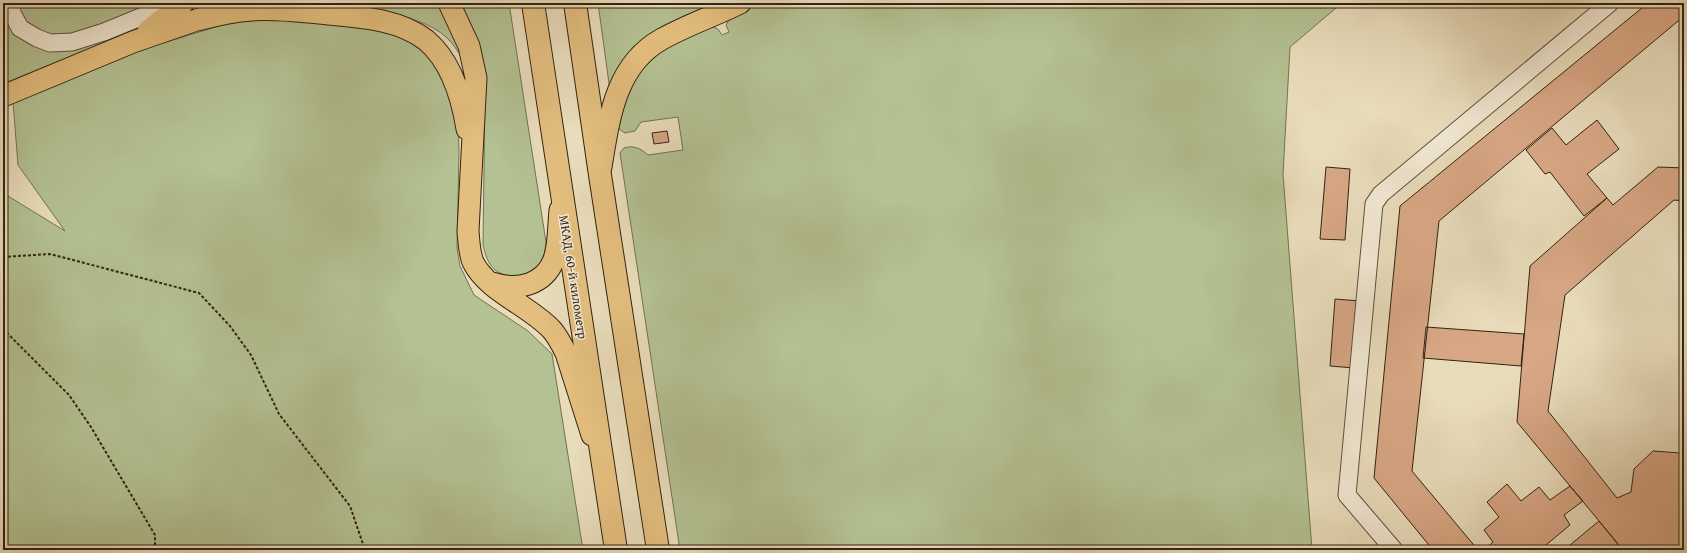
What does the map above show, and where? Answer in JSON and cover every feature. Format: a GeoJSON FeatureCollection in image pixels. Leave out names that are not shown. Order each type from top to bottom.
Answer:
{"type":"FeatureCollection","features":[{"type":"Feature","properties":{"kind":"highway","name":"МКАД, 60-й километр"},"geometry":{"type":"LineString","coordinates":[[533,3],[616,550]]}},
{"type":"Feature","properties":{"kind":"highway"},"geometry":{"type":"LineString","coordinates":[[575,3],[658,550]]}},
{"type":"Feature","properties":{"kind":"main road"},"geometry":{"type":"LineString","coordinates":[[133,42],[183,3]]}},
{"type":"Feature","properties":{"kind":"main road"},"geometry":{"type":"LineString","coordinates":[[3,96],[133,42],[212,3]]}},
{"type":"Feature","properties":{"kind":"main road"},"geometry":{"type":"LineString","coordinates":[[198,20],[238,3]]}},
{"type":"Feature","properties":{"kind":"main road"},"geometry":{"type":"LineString","coordinates":[[449,3],[461,25],[474,63],[476,98],[471,155],[469,249],[472,260],[478,271],[488,281],[537,317],[560,341],[566,353],[604,476]]}},
{"type":"Feature","properties":{"kind":"main road"},"geometry":{"type":"LineString","coordinates":[[600,175],[609,117],[616,95],[633,63],[646,50],[661,39],[740,3]]}},
{"type":"Feature","properties":{"kind":"main road"},"geometry":{"type":"LineString","coordinates":[[133,42],[198,20],[229,12],[254,10],[289,10],[363,18],[393,24],[413,31],[426,41],[438,54],[449,71],[459,92],[471,155]]}},
{"type":"Feature","properties":{"kind":"main road"},"geometry":{"type":"LineString","coordinates":[[488,281],[499,285],[524,285],[538,280],[547,274],[553,263],[556,249],[561,193]]}},
{"type":"Feature","properties":{"kind":"lane"},"geometry":{"type":"LineString","coordinates":[[11,3],[12,12],[20,28],[37,38],[50,43],[78,40],[104,32],[175,3]]}},
{"type":"Feature","properties":{"kind":"lane"},"geometry":{"type":"LineString","coordinates":[[1394,550],[1347,495],[1374,204],[1381,194],[1610,3]]}},
{"type":"Feature","properties":{"kind":"path"},"geometry":{"type":"LineString","coordinates":[[3,256],[50,254],[199,293],[230,326],[251,355],[279,414],[350,506],[365,550]]}},
{"type":"Feature","properties":{"kind":"path"},"geometry":{"type":"LineString","coordinates":[[3,329],[69,394],[91,427],[155,535],[155,550]]}},
{"type":"Feature","properties":{"kind":"green space"},"geometry":{"type":"Polygon","coordinates":[[[17,3],[99,3],[101,7],[112,3],[126,6],[132,3],[159,3],[79,36],[58,39],[27,28],[17,3]]]}},
{"type":"Feature","properties":{"kind":"green space"},"geometry":{"type":"Polygon","coordinates":[[[285,3],[442,3],[462,57],[447,38],[433,28],[414,20],[370,10],[285,3]]]}},
{"type":"Feature","properties":{"kind":"green space"},"geometry":{"type":"Polygon","coordinates":[[[456,3],[509,3],[546,242],[541,264],[532,272],[520,276],[506,275],[495,270],[487,259],[483,245],[485,93],[456,3]]]}},
{"type":"Feature","properties":{"kind":"green space"},"geometry":{"type":"Polygon","coordinates":[[[598,3],[725,3],[658,35],[610,91],[598,3]]]}},
{"type":"Feature","properties":{"kind":"green space"},"geometry":{"type":"Polygon","coordinates":[[[758,3],[1342,3],[1290,47],[1283,174],[1312,550],[680,550],[620,153],[624,148],[631,147],[640,149],[648,155],[683,150],[678,117],[641,122],[635,131],[625,133],[619,129],[618,120],[633,77],[660,50],[711,26],[718,29],[722,35],[729,32],[726,25],[730,18],[758,3]]]}},
{"type":"Feature","properties":{"kind":"green space"},"geometry":{"type":"Polygon","coordinates":[[[5,16],[32,43],[158,17],[122,40],[3,84],[3,17],[5,16]]]}},
{"type":"Feature","properties":{"kind":"green space"},"geometry":{"type":"Polygon","coordinates":[[[274,17],[408,34],[438,61],[458,121],[459,151],[457,248],[460,266],[474,295],[528,331],[552,354],[583,550],[3,550],[3,193],[65,231],[18,165],[13,102],[134,52],[241,19],[274,17]]]}},
{"type":"Feature","properties":{"kind":"building"},"geometry":{"type":"Polygon","coordinates":[[[1648,3],[1684,3],[1684,16],[1439,221],[1412,471],[1478,550],[1433,550],[1374,478],[1400,206],[1648,3]]]}},
{"type":"Feature","properties":{"kind":"building"},"geometry":{"type":"Polygon","coordinates":[[[1597,120],[1619,149],[1587,174],[1607,198],[1584,216],[1550,172],[1545,174],[1526,150],[1552,128],[1566,145],[1597,120]]]}},
{"type":"Feature","properties":{"kind":"building"},"geometry":{"type":"Polygon","coordinates":[[[667,131],[669,142],[654,144],[652,133],[667,131]]]}},
{"type":"Feature","properties":{"kind":"building"},"geometry":{"type":"Polygon","coordinates":[[[1326,167],[1350,169],[1345,240],[1320,239],[1326,167]]]}},
{"type":"Feature","properties":{"kind":"building"},"geometry":{"type":"Polygon","coordinates":[[[1658,167],[1684,168],[1684,201],[1674,200],[1565,295],[1548,411],[1617,498],[1631,492],[1634,469],[1653,451],[1680,453],[1684,457],[1684,550],[1623,550],[1517,422],[1530,266],[1607,198],[1613,205],[1658,167]]]}},
{"type":"Feature","properties":{"kind":"building"},"geometry":{"type":"Polygon","coordinates":[[[1335,299],[1360,301],[1354,368],[1330,366],[1335,299]]]}},
{"type":"Feature","properties":{"kind":"building"},"geometry":{"type":"Polygon","coordinates":[[[1426,327],[1524,334],[1521,366],[1423,358],[1426,327]]]}},
{"type":"Feature","properties":{"kind":"building"},"geometry":{"type":"Polygon","coordinates":[[[1507,484],[1521,501],[1539,487],[1550,500],[1570,486],[1583,501],[1564,515],[1570,525],[1540,550],[1484,550],[1493,542],[1484,530],[1499,517],[1487,502],[1507,484]]]}},
{"type":"Feature","properties":{"kind":"building"},"geometry":{"type":"Polygon","coordinates":[[[1599,521],[1621,548],[1620,550],[1564,550],[1599,521]]]}},
{"type":"Feature","properties":{"kind":"building"},"geometry":{"type":"Polygon","coordinates":[[[1348,546],[1387,550],[1347,550],[1348,546]]]}}]}
